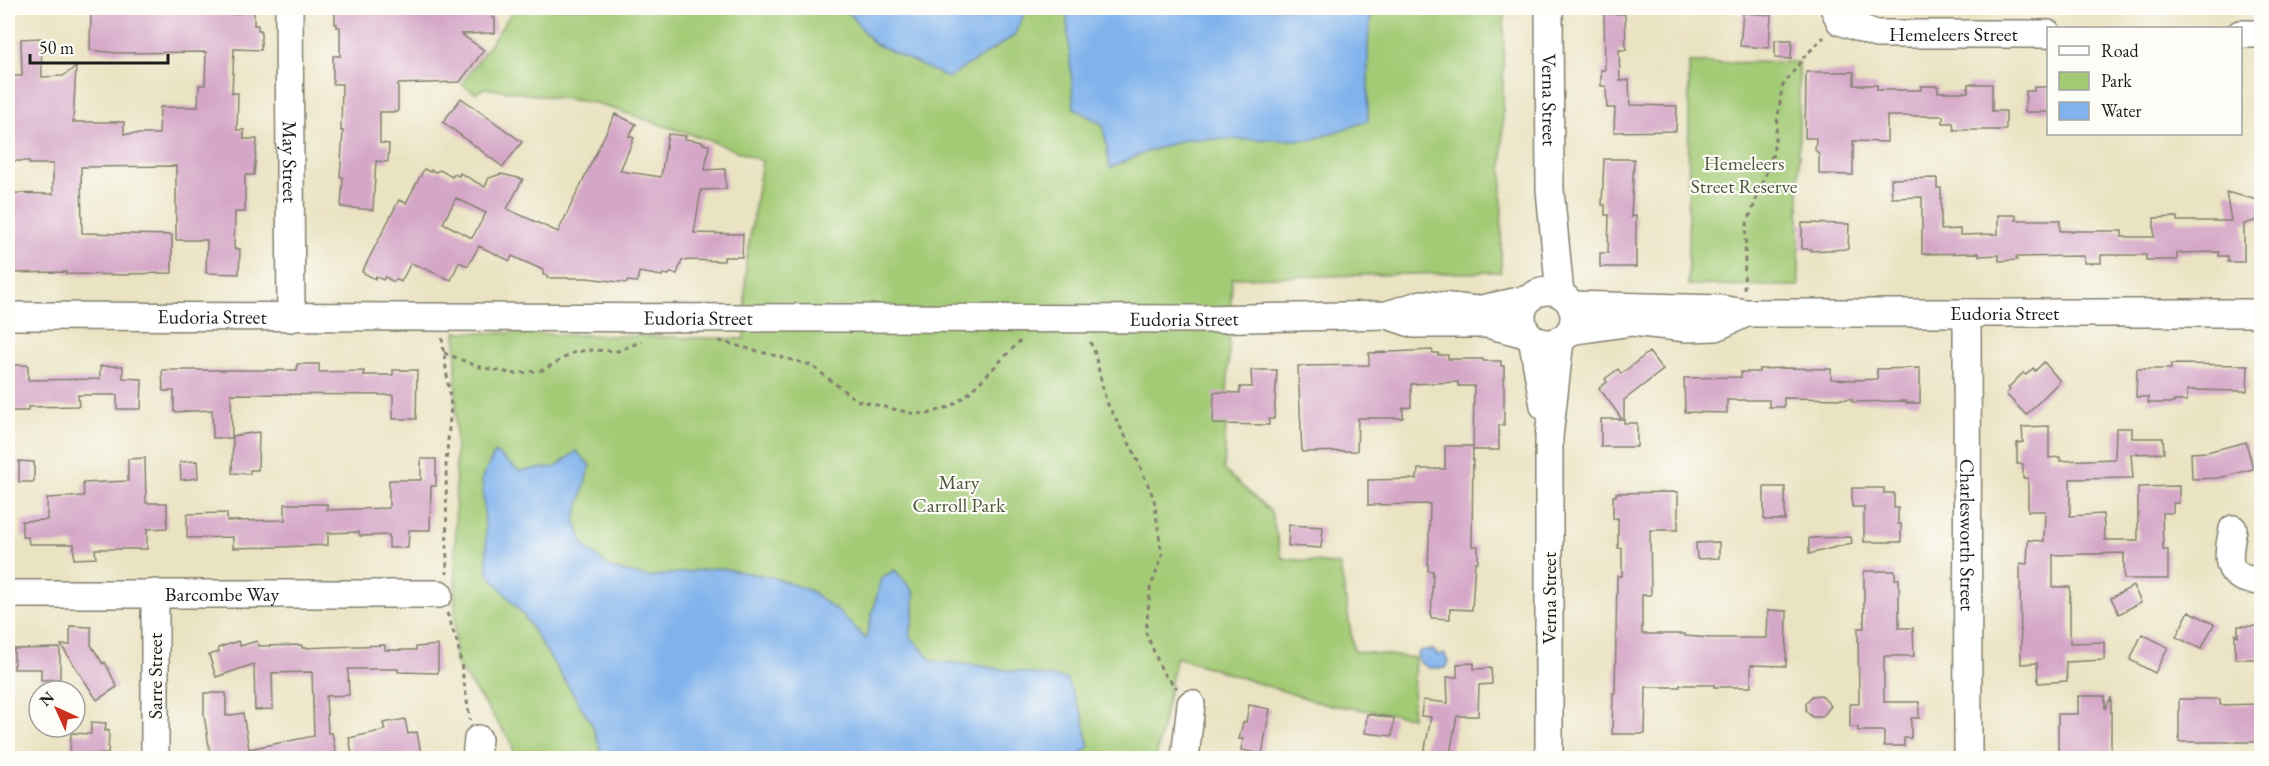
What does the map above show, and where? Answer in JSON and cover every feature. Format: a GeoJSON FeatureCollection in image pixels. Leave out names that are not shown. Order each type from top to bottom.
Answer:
{"type":"FeatureCollection","features":[{"type":"Feature","properties":{"kind":"street","name":"May Street"},"geometry":{"type":"LineString","coordinates":[[289,8],[291,318]]}},
{"type":"Feature","properties":{"kind":"street","name":"Verna Street"},"geometry":{"type":"LineString","coordinates":[[1549,8],[1550,190],[1554,310],[1549,437],[1549,759]]}},
{"type":"Feature","properties":{"kind":"street","name":"Hemeleers Street"},"geometry":{"type":"LineString","coordinates":[[1838,14],[1876,34],[2047,34]]}},
{"type":"Feature","properties":{"kind":"street"},"geometry":{"type":"LineString","coordinates":[[2242,34],[2262,34]]}},
{"type":"Feature","properties":{"kind":"street","name":"Eudoria Street"},"geometry":{"type":"LineString","coordinates":[[8,316],[1204,319],[1387,315],[1422,304],[1477,309],[1554,310],[1687,328],[1716,327],[1745,301],[1967,313],[2262,313]]}},
{"type":"Feature","properties":{"kind":"street","name":"Verna Street"},"geometry":{"type":"LineString","coordinates":[[1549,437],[1531,336],[1522,324],[1523,310],[1554,310]]}},
{"type":"Feature","properties":{"kind":"street","name":"Eudoria Street"},"geometry":{"type":"LineString","coordinates":[[1387,315],[1414,324],[1487,324],[1550,343],[1554,310]]}},
{"type":"Feature","properties":{"kind":"street","name":"Charlesworth Street"},"geometry":{"type":"LineString","coordinates":[[1967,313],[1968,759]]}},
{"type":"Feature","properties":{"kind":"street"},"geometry":{"type":"LineString","coordinates":[[2233,529],[2227,555],[2232,569],[2239,576],[2262,581]]}},
{"type":"Feature","properties":{"kind":"street","name":"Sarre Street"},"geometry":{"type":"LineString","coordinates":[[155,593],[155,759]]}},
{"type":"Feature","properties":{"kind":"street","name":"Barcombe Way"},"geometry":{"type":"LineString","coordinates":[[8,594],[439,594]]}},
{"type":"Feature","properties":{"kind":"street"},"geometry":{"type":"LineString","coordinates":[[1185,759],[1191,704]]}},
{"type":"Feature","properties":{"kind":"path"},"geometry":{"type":"LineString","coordinates":[[1745,301],[1746,227],[1773,154],[1782,87],[1838,14]]}},
{"type":"Feature","properties":{"kind":"path"},"geometry":{"type":"LineString","coordinates":[[441,333],[451,406],[446,463],[448,571],[439,594],[458,645],[468,716],[477,749]]}},
{"type":"Feature","properties":{"kind":"path"},"geometry":{"type":"LineString","coordinates":[[716,340],[811,364],[856,400],[899,411],[928,414],[952,406],[970,392],[1025,337]]}},
{"type":"Feature","properties":{"kind":"path"},"geometry":{"type":"LineString","coordinates":[[444,353],[480,367],[515,374],[543,370],[573,353],[585,350],[618,351],[646,339]]}},
{"type":"Feature","properties":{"kind":"path"},"geometry":{"type":"LineString","coordinates":[[1089,341],[1094,350],[1106,401],[1134,452],[1154,499],[1162,556],[1150,590],[1146,633],[1163,673],[1191,704]]}},
{"type":"Feature","properties":{"kind":"green space","name":"Mary Carroll Park"},"geometry":{"type":"Polygon","coordinates":[[[515,8],[1504,8],[1501,272],[1232,278],[1224,470],[1271,512],[1282,558],[1340,565],[1354,651],[1415,658],[1412,717],[1324,704],[1176,657],[1156,758],[514,758],[512,743],[455,662],[456,332],[744,339],[746,262],[762,161],[714,142],[595,103],[485,88],[475,93],[462,84],[515,8]]]}},
{"type":"Feature","properties":{"kind":"green space","name":"Hemeleers Street Reserve"},"geometry":{"type":"Polygon","coordinates":[[[1799,62],[1799,286],[1688,285],[1689,63],[1799,62]]]}},
{"type":"Feature","properties":{"kind":"water"},"geometry":{"type":"Polygon","coordinates":[[[843,8],[1027,8],[1014,36],[948,78],[873,43],[843,8]]]}},
{"type":"Feature","properties":{"kind":"water"},"geometry":{"type":"Polygon","coordinates":[[[1066,8],[1372,8],[1368,42],[1368,121],[1311,140],[1187,139],[1146,152],[1110,168],[1103,125],[1074,108],[1066,8]]]}},
{"type":"Feature","properties":{"kind":"water"},"geometry":{"type":"Polygon","coordinates":[[[576,451],[590,465],[575,520],[584,546],[610,568],[648,577],[717,568],[772,577],[811,591],[841,614],[866,639],[881,578],[895,570],[914,592],[914,613],[910,636],[933,661],[1066,679],[1083,716],[1089,746],[1078,758],[603,758],[592,724],[524,616],[488,573],[482,478],[495,452],[519,471],[556,467],[576,451]]]}},
{"type":"Feature","properties":{"kind":"water"},"geometry":{"type":"Polygon","coordinates":[[[1422,650],[1433,650],[1438,655],[1445,654],[1448,662],[1445,668],[1429,668],[1419,662],[1417,654],[1422,650]]]}},
{"type":"Feature","properties":{"kind":"building"},"geometry":{"type":"Polygon","coordinates":[[[128,8],[203,10],[203,14],[238,14],[238,11],[254,11],[254,25],[258,25],[258,30],[261,30],[261,50],[234,49],[232,93],[238,93],[237,130],[244,130],[244,139],[257,139],[254,175],[245,175],[245,212],[235,212],[234,249],[240,249],[239,274],[206,273],[207,240],[176,240],[176,166],[81,167],[82,233],[172,235],[172,273],[129,275],[66,274],[66,272],[9,273],[8,238],[11,238],[12,209],[8,209],[8,193],[53,194],[53,164],[8,161],[8,76],[22,76],[21,39],[41,38],[42,77],[63,76],[76,67],[73,122],[124,122],[124,134],[159,134],[160,107],[198,107],[199,85],[205,85],[206,52],[117,53],[90,50],[91,10],[128,11],[128,8]]]}},
{"type":"Feature","properties":{"kind":"building"},"geometry":{"type":"Polygon","coordinates":[[[335,8],[359,8],[372,11],[492,9],[492,18],[495,18],[495,33],[461,34],[484,50],[460,82],[398,84],[398,112],[380,112],[380,143],[389,144],[388,162],[376,161],[373,210],[341,207],[342,84],[333,84],[333,56],[340,56],[340,27],[335,24],[335,8]]]}},
{"type":"Feature","properties":{"kind":"building"},"geometry":{"type":"Polygon","coordinates":[[[1743,13],[1771,15],[1769,48],[1740,46],[1743,13]]]}},
{"type":"Feature","properties":{"kind":"building"},"geometry":{"type":"Polygon","coordinates":[[[1604,14],[1625,14],[1626,50],[1619,50],[1620,81],[1629,80],[1630,105],[1677,106],[1676,131],[1614,132],[1615,108],[1607,108],[1606,86],[1601,86],[1601,70],[1605,70],[1604,14]]]}},
{"type":"Feature","properties":{"kind":"building"},"geometry":{"type":"Polygon","coordinates":[[[1775,40],[1792,40],[1791,59],[1775,58],[1775,40]]]}},
{"type":"Feature","properties":{"kind":"building"},"geometry":{"type":"Polygon","coordinates":[[[1806,72],[1854,72],[1854,85],[1877,85],[1877,90],[1921,90],[1921,86],[1938,86],[1938,92],[1968,92],[1968,84],[1992,84],[1992,111],[2006,111],[2006,130],[1954,130],[1953,123],[1943,123],[1943,116],[1887,116],[1887,142],[1853,141],[1853,175],[1819,174],[1819,154],[1815,150],[1816,138],[1805,138],[1806,72]]]}},
{"type":"Feature","properties":{"kind":"building"},"geometry":{"type":"Polygon","coordinates":[[[2034,87],[2047,87],[2047,112],[2025,112],[2026,91],[2034,91],[2034,87]]]}},
{"type":"Feature","properties":{"kind":"building"},"geometry":{"type":"Polygon","coordinates":[[[461,98],[522,142],[503,167],[443,122],[461,98]]]}},
{"type":"Feature","properties":{"kind":"building"},"geometry":{"type":"Polygon","coordinates":[[[615,114],[636,124],[629,136],[634,138],[620,171],[661,177],[668,134],[686,136],[685,139],[709,145],[705,170],[725,169],[726,189],[701,190],[694,233],[743,234],[742,257],[724,257],[724,261],[682,260],[677,274],[670,273],[662,276],[639,272],[637,282],[627,281],[627,283],[587,278],[547,278],[547,275],[543,275],[543,270],[512,256],[510,261],[479,246],[468,266],[459,262],[451,280],[411,263],[401,282],[396,279],[394,282],[385,277],[383,280],[376,276],[375,279],[362,272],[399,200],[406,203],[424,169],[430,172],[440,170],[452,177],[454,174],[459,176],[460,173],[485,187],[489,178],[501,174],[523,179],[507,209],[558,232],[615,114]],[[456,198],[443,223],[472,238],[486,213],[456,198]]]}},
{"type":"Feature","properties":{"kind":"building"},"geometry":{"type":"Polygon","coordinates":[[[1604,159],[1634,159],[1631,217],[1636,216],[1636,267],[1600,267],[1600,253],[1608,253],[1609,215],[1605,215],[1605,205],[1602,205],[1604,159]]]}},
{"type":"Feature","properties":{"kind":"building"},"geometry":{"type":"Polygon","coordinates":[[[1937,178],[1937,188],[1941,188],[1941,230],[1960,229],[1960,235],[1998,234],[1998,215],[2016,215],[2016,220],[2060,220],[2060,231],[2122,231],[2122,237],[2154,237],[2154,218],[2177,217],[2177,221],[2231,221],[2226,192],[2262,201],[2262,219],[2244,224],[2244,262],[2228,262],[2228,256],[2219,256],[2219,252],[2177,253],[2177,260],[2146,260],[2146,255],[2101,255],[2101,263],[2084,263],[2084,256],[2016,257],[2017,260],[1999,261],[1999,255],[1979,256],[1979,253],[1922,254],[1922,197],[1892,198],[1891,179],[1937,178]]]}},
{"type":"Feature","properties":{"kind":"building"},"geometry":{"type":"Polygon","coordinates":[[[1802,223],[1849,224],[1848,249],[1811,251],[1811,249],[1802,249],[1802,223]]]}},
{"type":"Feature","properties":{"kind":"building"},"geometry":{"type":"Polygon","coordinates":[[[1432,350],[1438,355],[1448,355],[1448,359],[1501,361],[1501,366],[1504,366],[1504,425],[1499,425],[1499,450],[1473,450],[1474,386],[1458,386],[1458,382],[1411,384],[1411,407],[1403,408],[1403,418],[1358,418],[1357,451],[1302,452],[1298,366],[1369,365],[1369,353],[1432,350]]]}},
{"type":"Feature","properties":{"kind":"building"},"geometry":{"type":"Polygon","coordinates":[[[1649,352],[1663,370],[1624,400],[1624,423],[1637,423],[1637,447],[1601,447],[1601,419],[1622,419],[1599,388],[1607,382],[1605,379],[1618,369],[1621,374],[1649,352]]]}},
{"type":"Feature","properties":{"kind":"building"},"geometry":{"type":"Polygon","coordinates":[[[2044,362],[2060,381],[2026,415],[2006,394],[2010,390],[2008,388],[2023,373],[2026,375],[2033,368],[2035,371],[2044,362]]]}},
{"type":"Feature","properties":{"kind":"building"},"geometry":{"type":"Polygon","coordinates":[[[297,364],[319,364],[319,372],[364,371],[364,375],[393,375],[393,370],[417,370],[416,419],[393,419],[393,395],[231,394],[232,438],[213,438],[212,410],[174,412],[174,391],[163,391],[162,370],[297,370],[297,364]]]}},
{"type":"Feature","properties":{"kind":"building"},"geometry":{"type":"Polygon","coordinates":[[[2171,364],[2248,365],[2247,391],[2187,390],[2187,401],[2174,401],[2174,403],[2148,403],[2148,397],[2136,397],[2137,369],[2171,369],[2171,364]]]}},
{"type":"Feature","properties":{"kind":"building"},"geometry":{"type":"Polygon","coordinates":[[[11,365],[28,365],[28,380],[100,379],[100,366],[123,366],[123,378],[142,379],[141,409],[117,409],[117,395],[78,395],[79,406],[28,407],[28,411],[11,411],[8,371],[11,371],[11,365]]]}},
{"type":"Feature","properties":{"kind":"building"},"geometry":{"type":"Polygon","coordinates":[[[1784,368],[1831,369],[1831,379],[1854,380],[1877,379],[1877,369],[1920,368],[1920,403],[1784,398],[1784,407],[1769,407],[1769,400],[1727,400],[1727,413],[1685,412],[1684,378],[1741,377],[1741,372],[1784,368]]]}},
{"type":"Feature","properties":{"kind":"building"},"geometry":{"type":"Polygon","coordinates":[[[1251,370],[1277,370],[1274,419],[1269,419],[1269,425],[1213,424],[1214,392],[1240,393],[1240,387],[1252,387],[1251,370]]]}},
{"type":"Feature","properties":{"kind":"building"},"geometry":{"type":"Polygon","coordinates":[[[2049,426],[2049,458],[2060,457],[2060,461],[2115,459],[2116,428],[2132,428],[2132,438],[2163,438],[2164,453],[2131,454],[2133,478],[2070,479],[2070,516],[2103,514],[2105,540],[2138,540],[2138,487],[2179,486],[2179,503],[2173,503],[2173,513],[2162,513],[2163,550],[2168,550],[2168,579],[2124,579],[2124,553],[2053,555],[2053,587],[2070,587],[2070,643],[2104,642],[2104,660],[2066,662],[2067,681],[2038,683],[2037,663],[2021,664],[2020,563],[2027,564],[2028,540],[2044,541],[2045,511],[2028,511],[2028,478],[2023,478],[2023,464],[2017,464],[2017,443],[2023,442],[2022,427],[2049,426]]]}},
{"type":"Feature","properties":{"kind":"building"},"geometry":{"type":"Polygon","coordinates":[[[259,432],[258,470],[250,470],[250,474],[232,473],[233,436],[259,432]]]}},
{"type":"Feature","properties":{"kind":"building"},"geometry":{"type":"Polygon","coordinates":[[[2246,442],[2253,469],[2219,478],[2192,479],[2191,453],[2207,452],[2246,442]]]}},
{"type":"Feature","properties":{"kind":"building"},"geometry":{"type":"Polygon","coordinates":[[[1445,446],[1473,446],[1472,546],[1478,546],[1472,610],[1450,609],[1450,619],[1431,618],[1433,571],[1428,571],[1430,504],[1368,505],[1368,480],[1417,479],[1418,469],[1445,469],[1445,446]]]}},
{"type":"Feature","properties":{"kind":"building"},"geometry":{"type":"Polygon","coordinates":[[[145,458],[146,503],[167,503],[167,528],[147,529],[147,549],[95,549],[96,558],[74,559],[74,544],[29,544],[28,537],[22,537],[22,521],[47,520],[47,498],[84,496],[83,483],[128,481],[128,459],[145,458]]]}},
{"type":"Feature","properties":{"kind":"building"},"geometry":{"type":"Polygon","coordinates":[[[421,459],[436,459],[436,486],[431,486],[430,530],[409,530],[408,548],[389,548],[389,535],[360,536],[359,532],[328,533],[328,545],[280,547],[233,548],[233,537],[187,538],[187,514],[227,513],[227,521],[285,520],[285,504],[327,504],[327,510],[389,508],[389,480],[421,480],[421,459]]]}},
{"type":"Feature","properties":{"kind":"building"},"geometry":{"type":"Polygon","coordinates":[[[19,461],[34,462],[34,482],[19,482],[19,461]]]}},
{"type":"Feature","properties":{"kind":"building"},"geometry":{"type":"Polygon","coordinates":[[[197,461],[198,478],[181,480],[180,462],[197,461]]]}},
{"type":"Feature","properties":{"kind":"building"},"geometry":{"type":"Polygon","coordinates":[[[1764,487],[1785,487],[1785,520],[1764,520],[1764,487]]]}},
{"type":"Feature","properties":{"kind":"building"},"geometry":{"type":"Polygon","coordinates":[[[1852,488],[1884,488],[1884,493],[1894,493],[1894,508],[1898,508],[1898,524],[1901,524],[1901,542],[1864,542],[1864,507],[1852,507],[1852,488]]]}},
{"type":"Feature","properties":{"kind":"building"},"geometry":{"type":"Polygon","coordinates":[[[1678,492],[1678,530],[1650,530],[1651,595],[1642,595],[1642,634],[1767,638],[1768,610],[1787,611],[1786,666],[1751,665],[1751,687],[1680,685],[1680,687],[1646,687],[1645,734],[1612,734],[1617,576],[1622,576],[1622,548],[1618,548],[1618,518],[1613,519],[1613,496],[1616,496],[1616,493],[1678,492]]]}},
{"type":"Feature","properties":{"kind":"building"},"geometry":{"type":"Polygon","coordinates":[[[1289,525],[1323,527],[1321,548],[1288,546],[1289,525]]]}},
{"type":"Feature","properties":{"kind":"building"},"geometry":{"type":"Polygon","coordinates":[[[1851,537],[1852,543],[1809,554],[1809,538],[1851,537]]]}},
{"type":"Feature","properties":{"kind":"building"},"geometry":{"type":"Polygon","coordinates":[[[1719,542],[1719,558],[1697,559],[1696,543],[1719,542]]]}},
{"type":"Feature","properties":{"kind":"building"},"geometry":{"type":"Polygon","coordinates":[[[1864,571],[1895,571],[1895,579],[1899,579],[1899,628],[1913,628],[1914,656],[1884,656],[1884,702],[1919,702],[1919,718],[1911,718],[1911,738],[1904,738],[1904,746],[1884,746],[1884,731],[1858,731],[1858,727],[1850,727],[1850,704],[1859,704],[1858,628],[1864,628],[1864,571]]]}},
{"type":"Feature","properties":{"kind":"building"},"geometry":{"type":"Polygon","coordinates":[[[2133,586],[2141,602],[2119,614],[2111,598],[2133,586]]]}},
{"type":"Feature","properties":{"kind":"building"},"geometry":{"type":"Polygon","coordinates":[[[2189,611],[2214,624],[2201,649],[2176,637],[2189,611]]]}},
{"type":"Feature","properties":{"kind":"building"},"geometry":{"type":"Polygon","coordinates":[[[70,626],[91,627],[91,645],[103,664],[105,662],[117,687],[97,700],[87,685],[87,679],[83,679],[61,645],[70,645],[70,626]]]}},
{"type":"Feature","properties":{"kind":"building"},"geometry":{"type":"Polygon","coordinates":[[[2238,626],[2262,626],[2262,659],[2235,659],[2235,634],[2238,636],[2238,626]]]}},
{"type":"Feature","properties":{"kind":"building"},"geometry":{"type":"Polygon","coordinates":[[[2142,634],[2168,647],[2155,673],[2130,660],[2142,634]]]}},
{"type":"Feature","properties":{"kind":"building"},"geometry":{"type":"Polygon","coordinates":[[[238,641],[240,646],[257,641],[259,646],[302,645],[302,648],[385,645],[385,650],[416,650],[416,647],[438,645],[438,673],[398,672],[398,669],[348,669],[349,695],[326,696],[328,733],[332,733],[336,753],[309,759],[301,759],[300,754],[275,759],[211,759],[204,715],[204,693],[226,693],[226,716],[243,713],[249,749],[314,736],[312,672],[272,673],[273,709],[255,710],[254,664],[216,677],[209,655],[219,652],[218,648],[238,641]]]}},
{"type":"Feature","properties":{"kind":"building"},"geometry":{"type":"Polygon","coordinates":[[[60,648],[60,679],[41,679],[41,669],[14,669],[14,649],[60,648]]]}},
{"type":"Feature","properties":{"kind":"building"},"geometry":{"type":"Polygon","coordinates":[[[1474,663],[1474,669],[1491,668],[1492,684],[1479,685],[1478,716],[1457,716],[1449,759],[1423,759],[1431,717],[1421,716],[1423,700],[1448,703],[1447,677],[1457,677],[1457,664],[1474,663]]]}},
{"type":"Feature","properties":{"kind":"building"},"geometry":{"type":"Polygon","coordinates":[[[1821,695],[1831,706],[1822,717],[1812,717],[1806,711],[1806,703],[1812,696],[1821,695]]]}},
{"type":"Feature","properties":{"kind":"building"},"geometry":{"type":"Polygon","coordinates":[[[2078,696],[2105,696],[2105,709],[2111,697],[2111,754],[2058,753],[2058,714],[2078,714],[2078,696]]]}},
{"type":"Feature","properties":{"kind":"building"},"geometry":{"type":"Polygon","coordinates":[[[2179,699],[2220,699],[2220,705],[2258,704],[2262,742],[2179,742],[2179,699]]]}},
{"type":"Feature","properties":{"kind":"building"},"geometry":{"type":"Polygon","coordinates":[[[1249,705],[1270,709],[1262,754],[1241,750],[1243,739],[1239,739],[1243,722],[1246,722],[1249,705]]]}},
{"type":"Feature","properties":{"kind":"building"},"geometry":{"type":"Polygon","coordinates":[[[1367,714],[1394,718],[1392,736],[1365,733],[1367,714]]]}},
{"type":"Feature","properties":{"kind":"building"},"geometry":{"type":"Polygon","coordinates":[[[405,719],[408,734],[417,732],[422,759],[353,759],[349,738],[385,730],[383,723],[405,719]]]}},
{"type":"Feature","properties":{"kind":"building"},"geometry":{"type":"Polygon","coordinates":[[[91,722],[106,723],[105,731],[109,730],[108,754],[70,754],[71,739],[87,739],[87,734],[91,734],[91,722]]]}}]}
